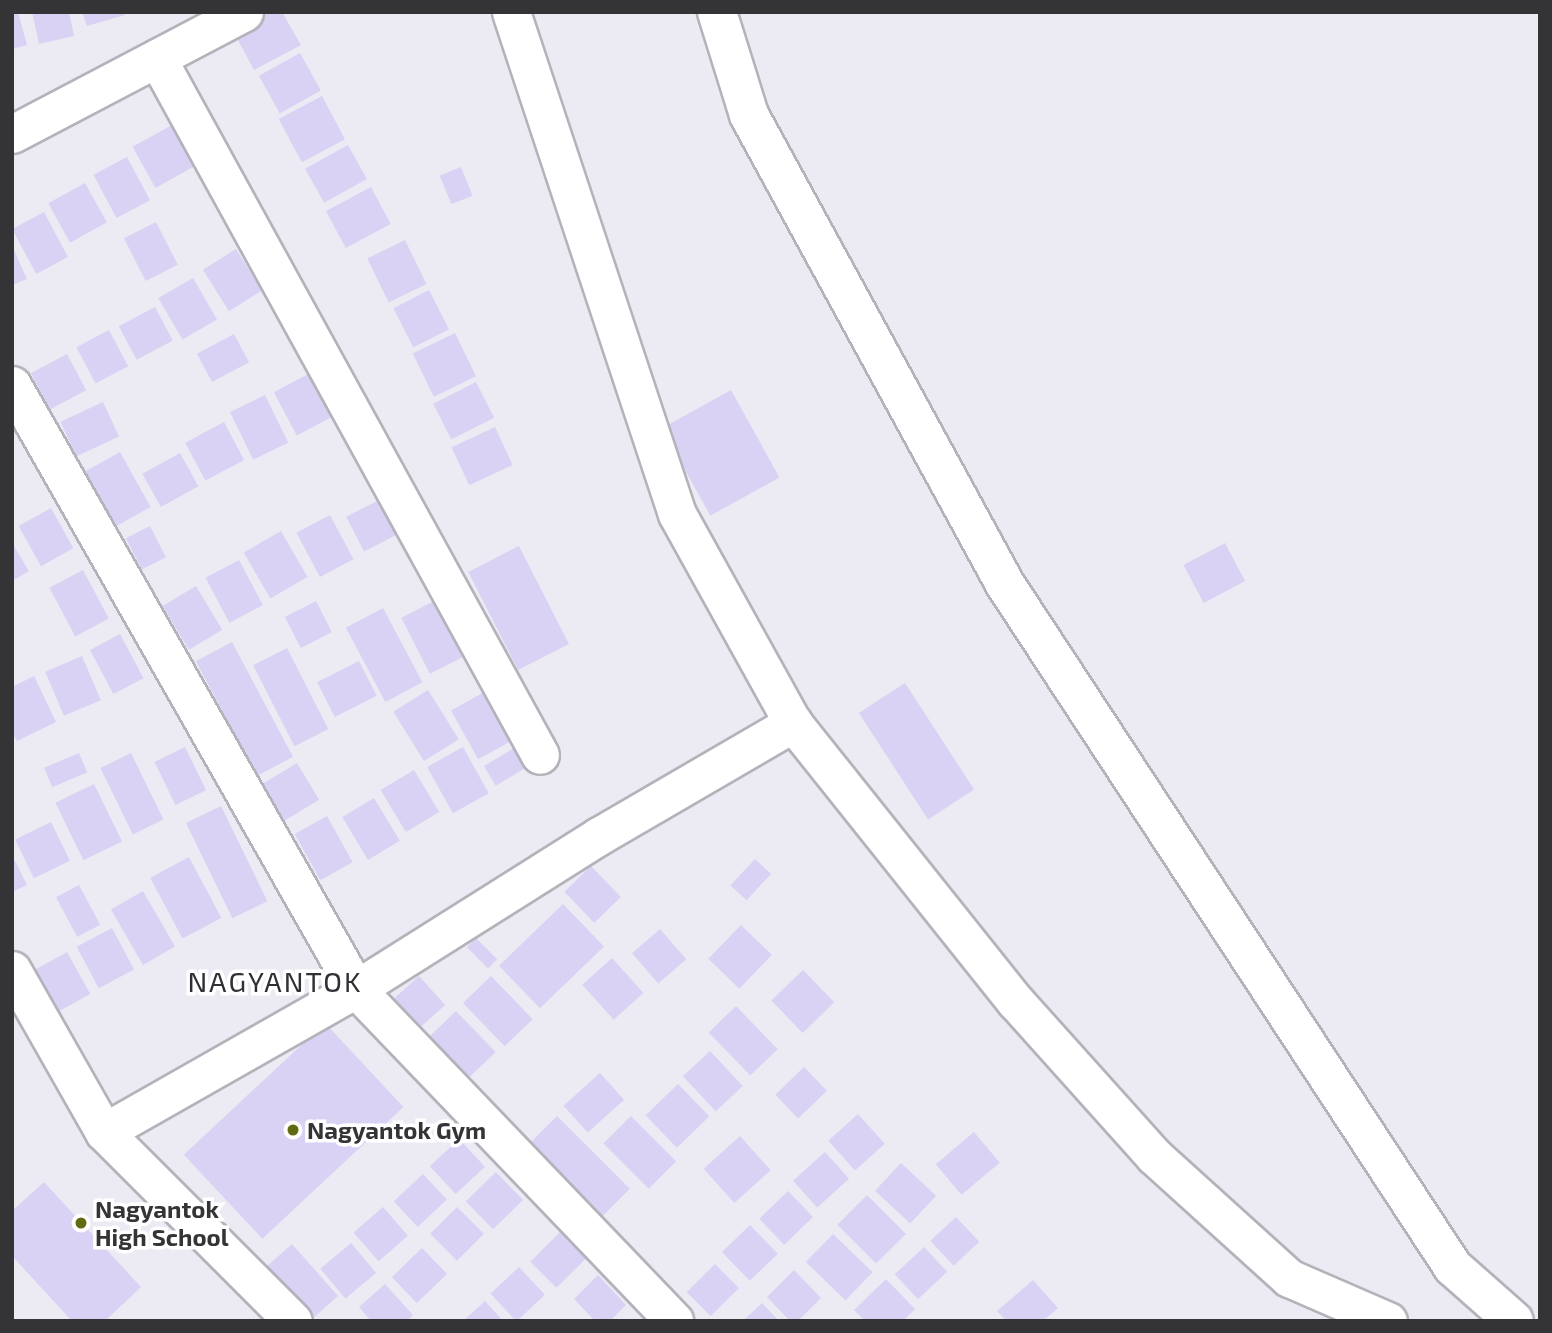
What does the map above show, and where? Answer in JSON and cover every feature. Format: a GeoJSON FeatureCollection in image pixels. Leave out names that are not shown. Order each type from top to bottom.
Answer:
{"type":"FeatureCollection","features":[{"type":"Feature","properties":{"kind":"street"},"geometry":{"type":"LineString","coordinates":[[511,12],[677,514],[793,723],[1016,1002],[1154,1156],[1289,1278],[1388,1321]]}},
{"type":"Feature","properties":{"kind":"street"},"geometry":{"type":"LineString","coordinates":[[717,12],[749,115],[1005,584],[1453,1267],[1514,1321]]}},
{"type":"Feature","properties":{"kind":"street"},"geometry":{"type":"LineString","coordinates":[[12,134],[157,58],[227,16]]}},
{"type":"Feature","properties":{"kind":"street"},"geometry":{"type":"LineString","coordinates":[[157,58],[540,755]]}},
{"type":"Feature","properties":{"kind":"street"},"geometry":{"type":"LineString","coordinates":[[12,385],[356,989],[674,1321]]}},
{"type":"Feature","properties":{"kind":"street"},"geometry":{"type":"LineString","coordinates":[[104,1132],[356,989],[599,836],[793,723]]}},
{"type":"Feature","properties":{"kind":"street"},"geometry":{"type":"LineString","coordinates":[[12,970],[26,1026],[104,1132],[293,1321]]}},
{"type":"Feature","properties":{"kind":"building"},"geometry":{"type":"Polygon","coordinates":[[[12,12],[18,12],[27,45],[12,49],[12,12]]]}},
{"type":"Feature","properties":{"kind":"building"},"geometry":{"type":"Polygon","coordinates":[[[32,12],[69,12],[74,36],[39,44],[32,12]]]}},
{"type":"Feature","properties":{"kind":"building"},"geometry":{"type":"Polygon","coordinates":[[[82,12],[124,12],[125,15],[87,26],[82,12]]]}},
{"type":"Feature","properties":{"kind":"building"},"geometry":{"type":"Polygon","coordinates":[[[264,12],[282,12],[301,45],[254,70],[232,29],[264,12]]]}},
{"type":"Feature","properties":{"kind":"building"},"geometry":{"type":"Polygon","coordinates":[[[300,53],[321,91],[280,113],[259,76],[300,53]]]}},
{"type":"Feature","properties":{"kind":"building"},"geometry":{"type":"Polygon","coordinates":[[[322,96],[345,139],[302,162],[279,119],[322,96]]]}},
{"type":"Feature","properties":{"kind":"building"},"geometry":{"type":"Polygon","coordinates":[[[172,125],[195,166],[155,188],[133,147],[172,125]]]}},
{"type":"Feature","properties":{"kind":"building"},"geometry":{"type":"Polygon","coordinates":[[[348,145],[367,179],[324,203],[305,169],[348,145]]]}},
{"type":"Feature","properties":{"kind":"building"},"geometry":{"type":"Polygon","coordinates":[[[127,157],[150,200],[116,218],[93,175],[127,157]]]}},
{"type":"Feature","properties":{"kind":"building"},"geometry":{"type":"Polygon","coordinates":[[[461,167],[473,196],[451,204],[440,176],[461,167]]]}},
{"type":"Feature","properties":{"kind":"building"},"geometry":{"type":"Polygon","coordinates":[[[85,183],[107,222],[70,243],[48,203],[85,183]]]}},
{"type":"Feature","properties":{"kind":"building"},"geometry":{"type":"Polygon","coordinates":[[[371,187],[391,224],[346,248],[326,211],[371,187]]]}},
{"type":"Feature","properties":{"kind":"building"},"geometry":{"type":"Polygon","coordinates":[[[44,212],[68,257],[36,274],[12,229],[44,212]]]}},
{"type":"Feature","properties":{"kind":"building"},"geometry":{"type":"Polygon","coordinates":[[[156,222],[178,265],[146,281],[124,238],[156,222]]]}},
{"type":"Feature","properties":{"kind":"building"},"geometry":{"type":"Polygon","coordinates":[[[405,240],[426,284],[389,302],[367,258],[405,240]]]}},
{"type":"Feature","properties":{"kind":"building"},"geometry":{"type":"Polygon","coordinates":[[[12,246],[27,279],[12,285],[12,246]]]}},
{"type":"Feature","properties":{"kind":"building"},"geometry":{"type":"Polygon","coordinates":[[[236,249],[262,291],[229,311],[203,270],[236,249]]]}},
{"type":"Feature","properties":{"kind":"building"},"geometry":{"type":"Polygon","coordinates":[[[193,278],[217,320],[182,340],[158,298],[193,278]]]}},
{"type":"Feature","properties":{"kind":"building"},"geometry":{"type":"Polygon","coordinates":[[[429,290],[449,329],[413,347],[393,308],[429,290]]]}},
{"type":"Feature","properties":{"kind":"building"},"geometry":{"type":"Polygon","coordinates":[[[155,307],[173,341],[137,360],[119,326],[155,307]]]}},
{"type":"Feature","properties":{"kind":"building"},"geometry":{"type":"Polygon","coordinates":[[[109,330],[128,366],[96,384],[76,347],[109,330]]]}},
{"type":"Feature","properties":{"kind":"building"},"geometry":{"type":"Polygon","coordinates":[[[455,333],[476,376],[434,397],[413,354],[455,333]]]}},
{"type":"Feature","properties":{"kind":"building"},"geometry":{"type":"Polygon","coordinates":[[[234,334],[249,362],[212,382],[197,354],[234,334]]]}},
{"type":"Feature","properties":{"kind":"building"},"geometry":{"type":"Polygon","coordinates":[[[67,354],[86,390],[50,409],[31,373],[67,354]]]}},
{"type":"Feature","properties":{"kind":"building"},"geometry":{"type":"Polygon","coordinates":[[[310,373],[333,416],[297,436],[274,392],[310,373]]]}},
{"type":"Feature","properties":{"kind":"building"},"geometry":{"type":"Polygon","coordinates":[[[476,382],[494,418],[451,439],[433,404],[476,382]]]}},
{"type":"Feature","properties":{"kind":"building"},"geometry":{"type":"Polygon","coordinates":[[[731,390],[779,477],[710,516],[662,428],[731,390]]]}},
{"type":"Feature","properties":{"kind":"building"},"geometry":{"type":"Polygon","coordinates":[[[265,395],[288,443],[253,460],[230,412],[265,395]]]}},
{"type":"Feature","properties":{"kind":"building"},"geometry":{"type":"Polygon","coordinates":[[[103,402],[119,436],[76,456],[60,422],[103,402]]]}},
{"type":"Feature","properties":{"kind":"building"},"geometry":{"type":"Polygon","coordinates":[[[224,422],[244,460],[205,481],[185,443],[224,422]]]}},
{"type":"Feature","properties":{"kind":"building"},"geometry":{"type":"Polygon","coordinates":[[[495,427],[513,465],[469,485],[451,447],[495,427]]]}},
{"type":"Feature","properties":{"kind":"building"},"geometry":{"type":"Polygon","coordinates":[[[120,452],[151,507],[116,526],[85,471],[120,452]]]}},
{"type":"Feature","properties":{"kind":"building"},"geometry":{"type":"Polygon","coordinates":[[[180,453],[198,486],[161,507],[142,474],[180,453]]]}},
{"type":"Feature","properties":{"kind":"building"},"geometry":{"type":"Polygon","coordinates":[[[381,499],[399,534],[364,551],[346,517],[381,499]]]}},
{"type":"Feature","properties":{"kind":"building"},"geometry":{"type":"Polygon","coordinates":[[[51,508],[73,548],[41,566],[19,526],[51,508]]]}},
{"type":"Feature","properties":{"kind":"building"},"geometry":{"type":"Polygon","coordinates":[[[330,515],[353,559],[320,577],[296,533],[330,515]]]}},
{"type":"Feature","properties":{"kind":"building"},"geometry":{"type":"Polygon","coordinates":[[[150,526],[166,557],[142,569],[126,538],[150,526]]]}},
{"type":"Feature","properties":{"kind":"building"},"geometry":{"type":"Polygon","coordinates":[[[281,531],[308,577],[270,598],[244,552],[281,531]]]}},
{"type":"Feature","properties":{"kind":"building"},"geometry":{"type":"Polygon","coordinates":[[[12,543],[29,571],[12,581],[12,543]]]}},
{"type":"Feature","properties":{"kind":"building"},"geometry":{"type":"Polygon","coordinates":[[[1225,543],[1245,581],[1204,603],[1184,565],[1225,543]]]}},
{"type":"Feature","properties":{"kind":"building"},"geometry":{"type":"Polygon","coordinates":[[[519,546],[569,644],[518,670],[468,572],[519,546]]]}},
{"type":"Feature","properties":{"kind":"building"},"geometry":{"type":"Polygon","coordinates":[[[239,560],[263,605],[229,623],[205,578],[239,560]]]}},
{"type":"Feature","properties":{"kind":"building"},"geometry":{"type":"Polygon","coordinates":[[[83,570],[109,619],[75,636],[49,588],[83,570]]]}},
{"type":"Feature","properties":{"kind":"building"},"geometry":{"type":"Polygon","coordinates":[[[196,586],[222,630],[189,650],[163,606],[196,586]]]}},
{"type":"Feature","properties":{"kind":"building"},"geometry":{"type":"Polygon","coordinates":[[[436,600],[465,656],[430,674],[401,618],[436,600]]]}},
{"type":"Feature","properties":{"kind":"building"},"geometry":{"type":"Polygon","coordinates":[[[316,601],[332,632],[301,648],[285,617],[316,601]]]}},
{"type":"Feature","properties":{"kind":"building"},"geometry":{"type":"Polygon","coordinates":[[[383,608],[422,682],[385,702],[346,628],[383,608]]]}},
{"type":"Feature","properties":{"kind":"building"},"geometry":{"type":"Polygon","coordinates":[[[120,634],[143,678],[113,694],[90,650],[120,634]]]}},
{"type":"Feature","properties":{"kind":"building"},"geometry":{"type":"Polygon","coordinates":[[[232,642],[293,757],[257,776],[196,661],[232,642]]]}},
{"type":"Feature","properties":{"kind":"building"},"geometry":{"type":"Polygon","coordinates":[[[287,648],[328,729],[294,746],[253,665],[287,648]]]}},
{"type":"Feature","properties":{"kind":"building"},"geometry":{"type":"Polygon","coordinates":[[[82,656],[101,700],[64,716],[45,672],[82,656]]]}},
{"type":"Feature","properties":{"kind":"building"},"geometry":{"type":"Polygon","coordinates":[[[359,661],[377,696],[335,717],[317,682],[359,661]]]}},
{"type":"Feature","properties":{"kind":"building"},"geometry":{"type":"Polygon","coordinates":[[[34,676],[56,722],[17,741],[12,732],[12,687],[34,676]]]}},
{"type":"Feature","properties":{"kind":"building"},"geometry":{"type":"Polygon","coordinates":[[[905,683],[974,790],[928,819],[859,713],[905,683]]]}},
{"type":"Feature","properties":{"kind":"building"},"geometry":{"type":"Polygon","coordinates":[[[428,690],[459,739],[424,761],[393,712],[428,690]]]}},
{"type":"Feature","properties":{"kind":"building"},"geometry":{"type":"Polygon","coordinates":[[[486,691],[513,740],[478,759],[451,710],[486,691]]]}},
{"type":"Feature","properties":{"kind":"building"},"geometry":{"type":"Polygon","coordinates":[[[519,745],[531,765],[496,786],[484,766],[519,745]]]}},
{"type":"Feature","properties":{"kind":"building"},"geometry":{"type":"Polygon","coordinates":[[[185,747],[206,790],[175,805],[154,762],[185,747]]]}},
{"type":"Feature","properties":{"kind":"building"},"geometry":{"type":"Polygon","coordinates":[[[463,747],[489,793],[453,813],[427,767],[463,747]]]}},
{"type":"Feature","properties":{"kind":"building"},"geometry":{"type":"Polygon","coordinates":[[[79,753],[87,772],[52,787],[44,768],[79,753]]]}},
{"type":"Feature","properties":{"kind":"building"},"geometry":{"type":"Polygon","coordinates":[[[131,753],[163,820],[133,834],[100,768],[131,753]]]}},
{"type":"Feature","properties":{"kind":"building"},"geometry":{"type":"Polygon","coordinates":[[[297,763],[319,800],[281,823],[259,786],[297,763]]]}},
{"type":"Feature","properties":{"kind":"building"},"geometry":{"type":"Polygon","coordinates":[[[414,770],[439,812],[406,832],[381,790],[414,770]]]}},
{"type":"Feature","properties":{"kind":"building"},"geometry":{"type":"Polygon","coordinates":[[[94,784],[122,842],[83,860],[55,803],[94,784]]]}},
{"type":"Feature","properties":{"kind":"building"},"geometry":{"type":"Polygon","coordinates":[[[374,798],[400,841],[368,860],[342,817],[374,798]]]}},
{"type":"Feature","properties":{"kind":"building"},"geometry":{"type":"Polygon","coordinates":[[[221,806],[267,901],[232,918],[186,823],[221,806]]]}},
{"type":"Feature","properties":{"kind":"building"},"geometry":{"type":"Polygon","coordinates":[[[327,816],[353,862],[320,880],[295,834],[327,816]]]}},
{"type":"Feature","properties":{"kind":"building"},"geometry":{"type":"Polygon","coordinates":[[[51,822],[70,861],[34,878],[15,840],[51,822]]]}},
{"type":"Feature","properties":{"kind":"building"},"geometry":{"type":"Polygon","coordinates":[[[12,855],[27,885],[12,892],[12,855]]]}},
{"type":"Feature","properties":{"kind":"building"},"geometry":{"type":"Polygon","coordinates":[[[189,857],[221,918],[183,939],[150,878],[189,857]]]}},
{"type":"Feature","properties":{"kind":"building"},"geometry":{"type":"Polygon","coordinates":[[[755,859],[771,874],[747,900],[730,885],[755,859]]]}},
{"type":"Feature","properties":{"kind":"building"},"geometry":{"type":"Polygon","coordinates":[[[591,866],[621,897],[594,923],[564,892],[591,866]]]}},
{"type":"Feature","properties":{"kind":"building"},"geometry":{"type":"Polygon","coordinates":[[[79,885],[100,925],[77,937],[56,897],[79,885]]]}},
{"type":"Feature","properties":{"kind":"building"},"geometry":{"type":"Polygon","coordinates":[[[143,891],[175,946],[143,965],[111,910],[143,891]]]}},
{"type":"Feature","properties":{"kind":"building"},"geometry":{"type":"Polygon","coordinates":[[[563,904],[604,946],[540,1008],[499,966],[563,904]]]}},
{"type":"Feature","properties":{"kind":"building"},"geometry":{"type":"Polygon","coordinates":[[[741,925],[772,955],[739,989],[708,959],[741,925]]]}},
{"type":"Feature","properties":{"kind":"building"},"geometry":{"type":"Polygon","coordinates":[[[112,928],[134,969],[99,988],[77,947],[112,928]]]}},
{"type":"Feature","properties":{"kind":"building"},"geometry":{"type":"Polygon","coordinates":[[[660,929],[686,959],[658,983],[632,953],[660,929]]]}},
{"type":"Feature","properties":{"kind":"building"},"geometry":{"type":"Polygon","coordinates":[[[476,938],[497,959],[488,968],[467,947],[476,938]]]}},
{"type":"Feature","properties":{"kind":"building"},"geometry":{"type":"Polygon","coordinates":[[[67,952],[90,994],[52,1015],[29,973],[67,952]]]}},
{"type":"Feature","properties":{"kind":"building"},"geometry":{"type":"Polygon","coordinates":[[[612,958],[643,993],[614,1020],[582,985],[612,958]]]}},
{"type":"Feature","properties":{"kind":"building"},"geometry":{"type":"Polygon","coordinates":[[[803,970],[834,1002],[803,1033],[771,1001],[803,970]]]}},
{"type":"Feature","properties":{"kind":"building"},"geometry":{"type":"Polygon","coordinates":[[[419,976],[445,1005],[421,1027],[394,998],[419,976]]]}},
{"type":"Feature","properties":{"kind":"building"},"geometry":{"type":"Polygon","coordinates":[[[491,976],[533,1019],[505,1046],[463,1003],[491,976]]]}},
{"type":"Feature","properties":{"kind":"building"},"geometry":{"type":"Polygon","coordinates":[[[736,1006],[778,1049],[750,1076],[709,1032],[736,1006]]]}},
{"type":"Feature","properties":{"kind":"building"},"geometry":{"type":"Polygon","coordinates":[[[456,1011],[496,1052],[465,1082],[425,1041],[456,1011]]]}},
{"type":"Feature","properties":{"kind":"building","name":"Nagyantok Gym"},"geometry":{"type":"Polygon","coordinates":[[[325,1023],[403,1107],[262,1239],[184,1155],[325,1023]]]}},
{"type":"Feature","properties":{"kind":"building"},"geometry":{"type":"Polygon","coordinates":[[[710,1051],[743,1086],[716,1111],[683,1076],[710,1051]]]}},
{"type":"Feature","properties":{"kind":"building"},"geometry":{"type":"Polygon","coordinates":[[[804,1067],[827,1091],[798,1119],[775,1095],[804,1067]]]}},
{"type":"Feature","properties":{"kind":"building"},"geometry":{"type":"Polygon","coordinates":[[[600,1073],[624,1100],[588,1133],[564,1106],[600,1073]]]}},
{"type":"Feature","properties":{"kind":"building"},"geometry":{"type":"Polygon","coordinates":[[[678,1084],[709,1116],[677,1148],[646,1115],[678,1084]]]}},
{"type":"Feature","properties":{"kind":"building"},"geometry":{"type":"Polygon","coordinates":[[[858,1114],[885,1144],[855,1170],[828,1141],[858,1114]]]}},
{"type":"Feature","properties":{"kind":"building"},"geometry":{"type":"Polygon","coordinates":[[[557,1116],[630,1189],[602,1216],[529,1144],[557,1116]]]}},
{"type":"Feature","properties":{"kind":"building"},"geometry":{"type":"Polygon","coordinates":[[[631,1116],[676,1161],[649,1189],[603,1144],[631,1116]]]}},
{"type":"Feature","properties":{"kind":"building"},"geometry":{"type":"Polygon","coordinates":[[[974,1132],[1000,1163],[961,1195],[936,1164],[974,1132]]]}},
{"type":"Feature","properties":{"kind":"building"},"geometry":{"type":"Polygon","coordinates":[[[740,1136],[771,1170],[734,1203],[704,1169],[740,1136]]]}},
{"type":"Feature","properties":{"kind":"building"},"geometry":{"type":"Polygon","coordinates":[[[459,1139],[485,1167],[456,1194],[430,1166],[459,1139]]]}},
{"type":"Feature","properties":{"kind":"building"},"geometry":{"type":"Polygon","coordinates":[[[825,1152],[849,1179],[817,1208],[793,1181],[825,1152]]]}},
{"type":"Feature","properties":{"kind":"building"},"geometry":{"type":"Polygon","coordinates":[[[901,1163],[936,1196],[910,1224],[875,1191],[901,1163]]]}},
{"type":"Feature","properties":{"kind":"building"},"geometry":{"type":"Polygon","coordinates":[[[496,1172],[523,1200],[493,1229],[466,1201],[496,1172]]]}},
{"type":"Feature","properties":{"kind":"building"},"geometry":{"type":"Polygon","coordinates":[[[423,1174],[447,1200],[418,1227],[394,1201],[423,1174]]]}},
{"type":"Feature","properties":{"kind":"building"},"geometry":{"type":"Polygon","coordinates":[[[44,1182],[141,1287],[105,1321],[72,1321],[12,1256],[12,1211],[44,1182]]]}},
{"type":"Feature","properties":{"kind":"building"},"geometry":{"type":"Polygon","coordinates":[[[788,1191],[813,1217],[784,1245],[759,1219],[788,1191]]]}},
{"type":"Feature","properties":{"kind":"building"},"geometry":{"type":"Polygon","coordinates":[[[867,1195],[906,1234],[876,1264],[837,1225],[867,1195]]]}},
{"type":"Feature","properties":{"kind":"building"},"geometry":{"type":"Polygon","coordinates":[[[383,1207],[408,1236],[378,1261],[354,1233],[383,1207]]]}},
{"type":"Feature","properties":{"kind":"building"},"geometry":{"type":"Polygon","coordinates":[[[457,1207],[484,1234],[457,1261],[430,1234],[457,1207]]]}},
{"type":"Feature","properties":{"kind":"building"},"geometry":{"type":"Polygon","coordinates":[[[956,1217],[979,1242],[954,1266],[930,1241],[956,1217]]]}},
{"type":"Feature","properties":{"kind":"building"},"geometry":{"type":"Polygon","coordinates":[[[750,1225],[778,1254],[750,1281],[722,1252],[750,1225]]]}},
{"type":"Feature","properties":{"kind":"building"},"geometry":{"type":"Polygon","coordinates":[[[560,1232],[586,1258],[556,1288],[530,1262],[560,1232]]]}},
{"type":"Feature","properties":{"kind":"building"},"geometry":{"type":"Polygon","coordinates":[[[833,1234],[873,1272],[845,1300],[806,1262],[833,1234]]]}},
{"type":"Feature","properties":{"kind":"building"},"geometry":{"type":"Polygon","coordinates":[[[351,1243],[376,1273],[345,1299],[320,1269],[351,1243]]]}},
{"type":"Feature","properties":{"kind":"building"},"geometry":{"type":"Polygon","coordinates":[[[292,1244],[338,1296],[310,1321],[258,1274],[292,1244]]]}},
{"type":"Feature","properties":{"kind":"building"},"geometry":{"type":"Polygon","coordinates":[[[924,1247],[947,1272],[918,1299],[895,1274],[924,1247]]]}},
{"type":"Feature","properties":{"kind":"building"},"geometry":{"type":"Polygon","coordinates":[[[422,1248],[447,1274],[417,1303],[392,1277],[422,1248]]]}},
{"type":"Feature","properties":{"kind":"building"},"geometry":{"type":"Polygon","coordinates":[[[715,1264],[739,1288],[711,1316],[687,1292],[715,1264]]]}},
{"type":"Feature","properties":{"kind":"building"},"geometry":{"type":"Polygon","coordinates":[[[519,1267],[545,1295],[516,1321],[490,1294],[519,1267]]]}},
{"type":"Feature","properties":{"kind":"building"},"geometry":{"type":"Polygon","coordinates":[[[794,1270],[821,1298],[798,1321],[790,1321],[767,1297],[794,1270]]]}},
{"type":"Feature","properties":{"kind":"building"},"geometry":{"type":"Polygon","coordinates":[[[598,1275],[626,1305],[610,1321],[595,1321],[574,1299],[598,1275]]]}},
{"type":"Feature","properties":{"kind":"building"},"geometry":{"type":"Polygon","coordinates":[[[886,1279],[915,1309],[903,1321],[865,1321],[854,1310],[886,1279]]]}},
{"type":"Feature","properties":{"kind":"building"},"geometry":{"type":"Polygon","coordinates":[[[1033,1280],[1058,1308],[1043,1321],[1006,1321],[997,1311],[1033,1280]]]}},
{"type":"Feature","properties":{"kind":"building"},"geometry":{"type":"Polygon","coordinates":[[[385,1284],[413,1315],[407,1321],[371,1321],[359,1307],[385,1284]]]}},
{"type":"Feature","properties":{"kind":"building"},"geometry":{"type":"Polygon","coordinates":[[[485,1301],[503,1321],[463,1321],[485,1301]]]}},
{"type":"Feature","properties":{"kind":"building"},"geometry":{"type":"Polygon","coordinates":[[[762,1303],[779,1321],[743,1321],[762,1303]]]}},
{"type":"Feature","properties":{"kind":"place","name":"Nagyantok Gym"},"geometry":{"type":"Point","coordinates":[293,1130]}},
{"type":"Feature","properties":{"kind":"place","name":"Nagyantok High School"},"geometry":{"type":"Point","coordinates":[81,1223]}},
{"type":"Feature","properties":{"kind":"district","name":"NAGYANTOK"},"geometry":{"type":"Point","coordinates":[275,981]}}]}
